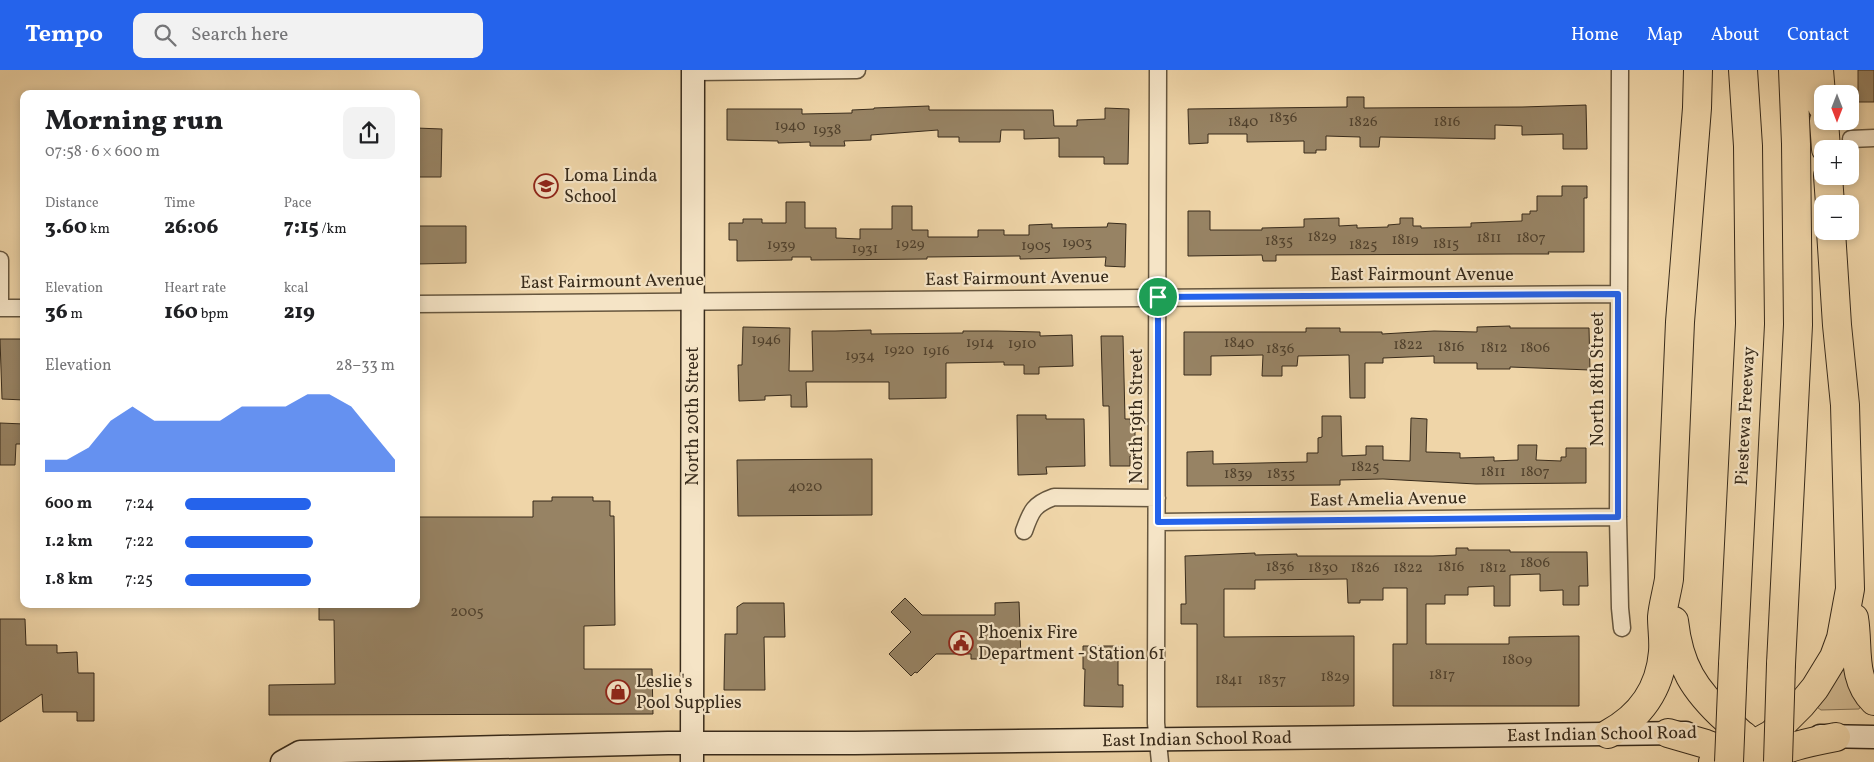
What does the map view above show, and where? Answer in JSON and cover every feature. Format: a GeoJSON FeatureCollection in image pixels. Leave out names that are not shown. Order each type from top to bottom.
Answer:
{"type":"FeatureCollection","features":[{"type":"Feature","properties":{"kind":"highway"},"geometry":{"type":"LineString","coordinates":[[1608,734],[1630,720],[1647,700],[1657,680],[1663,650],[1662,616],[1669,580],[1680,322],[1698,108],[1698,70]]}},
{"type":"Feature","properties":{"kind":"highway","name":"Piestewa Freeway"},"geometry":{"type":"LineString","coordinates":[[1743,70],[1748,146],[1750,324],[1733,664],[1754,754]]}},
{"type":"Feature","properties":{"kind":"highway"},"geometry":{"type":"LineString","coordinates":[[1754,754],[1781,664],[1798,325],[1796,144],[1792,70]]}},
{"type":"Feature","properties":{"kind":"highway"},"geometry":{"type":"LineString","coordinates":[[1819,70],[1820,85]]}},
{"type":"Feature","properties":{"kind":"highway"},"geometry":{"type":"LineString","coordinates":[[1832,240],[1845,405],[1850,589],[1856,627],[1856,654],[1859,676],[1864,690],[1874,701]]}},
{"type":"Feature","properties":{"kind":"highway"},"geometry":{"type":"LineString","coordinates":[[1669,580],[1676,638],[1680,655],[1692,681],[1709,704],[1754,754]]}},
{"type":"Feature","properties":{"kind":"highway"},"geometry":{"type":"LineString","coordinates":[[1754,754],[1801,705],[1825,674],[1841,638],[1850,589]]}},
{"type":"Feature","properties":{"kind":"highway"},"geometry":{"type":"LineString","coordinates":[[1668,733],[1754,754],[1836,737]]}},
{"type":"Feature","properties":{"kind":"main road","name":"North 20th Street"},"geometry":{"type":"LineString","coordinates":[[692,752],[693,71]]}},
{"type":"Feature","properties":{"kind":"main road","name":"East Indian School Road"},"geometry":{"type":"LineString","coordinates":[[282,762],[300,752],[1159,751],[1668,733]]}},
{"type":"Feature","properties":{"kind":"main road"},"geometry":{"type":"LineString","coordinates":[[1836,737],[1874,736]]}},
{"type":"Feature","properties":{"kind":"street"},"geometry":{"type":"LineString","coordinates":[[693,71],[858,70]]}},
{"type":"Feature","properties":{"kind":"street","name":"North 19th Street"},"geometry":{"type":"LineString","coordinates":[[1158,70],[1156,684],[1159,751]]}},
{"type":"Feature","properties":{"kind":"street","name":"North 18th Street"},"geometry":{"type":"LineString","coordinates":[[1620,70],[1618,517],[1622,628]]}},
{"type":"Feature","properties":{"kind":"street"},"geometry":{"type":"LineString","coordinates":[[1859,140],[1874,138]]}},
{"type":"Feature","properties":{"kind":"street"},"geometry":{"type":"LineString","coordinates":[[0,260],[0,308],[20,308]]}},
{"type":"Feature","properties":{"kind":"street","name":"East Fairmount Avenue"},"geometry":{"type":"LineString","coordinates":[[420,304],[1618,294]]}},
{"type":"Feature","properties":{"kind":"street"},"geometry":{"type":"LineString","coordinates":[[1024,530],[1035,506],[1054,497],[1157,498]]}},
{"type":"Feature","properties":{"kind":"street","name":"East Amelia Avenue"},"geometry":{"type":"LineString","coordinates":[[1158,522],[1618,517]]}},
{"type":"Feature","properties":{"kind":"shaded area"},"geometry":{"type":"Polygon","coordinates":[[[1845,668],[1862,704],[1859,709],[1821,710],[1814,705],[1845,668]]]}},
{"type":"Feature","properties":{"kind":"building"},"geometry":{"type":"Polygon","coordinates":[[[1858,70],[1874,70],[1874,102],[1859,102],[1858,70]]]}},
{"type":"Feature","properties":{"kind":"building"},"geometry":{"type":"Polygon","coordinates":[[[1347,97],[1364,97],[1364,108],[1586,105],[1587,149],[1563,149],[1563,134],[1522,135],[1522,126],[1495,125],[1495,139],[1380,137],[1379,147],[1360,147],[1360,137],[1326,136],[1326,150],[1316,150],[1316,153],[1304,153],[1304,141],[1247,142],[1247,134],[1208,134],[1208,143],[1189,144],[1188,109],[1347,107],[1347,97]]]}},
{"type":"Feature","properties":{"kind":"building"},"geometry":{"type":"Polygon","coordinates":[[[929,106],[929,110],[1053,110],[1054,126],[1077,126],[1077,120],[1105,119],[1105,108],[1129,109],[1128,164],[1104,164],[1104,157],[1059,157],[1059,138],[1024,139],[1024,130],[1001,130],[1000,142],[959,142],[959,137],[938,137],[938,130],[871,135],[871,140],[844,141],[845,146],[810,146],[810,142],[778,143],[778,141],[727,140],[727,109],[802,109],[802,114],[852,113],[852,110],[874,108],[929,106]]]}},
{"type":"Feature","properties":{"kind":"building"},"geometry":{"type":"Polygon","coordinates":[[[420,128],[442,129],[441,177],[420,177],[420,128]]]}},
{"type":"Feature","properties":{"kind":"building"},"geometry":{"type":"Polygon","coordinates":[[[1562,186],[1587,186],[1587,198],[1584,198],[1584,252],[1548,252],[1549,254],[1276,255],[1276,261],[1263,261],[1262,255],[1188,256],[1188,211],[1210,211],[1210,230],[1262,230],[1262,228],[1304,227],[1304,219],[1339,218],[1339,226],[1357,225],[1357,228],[1388,227],[1388,225],[1400,224],[1400,218],[1413,218],[1413,226],[1421,226],[1421,228],[1471,227],[1471,223],[1522,221],[1522,214],[1530,214],[1530,211],[1537,211],[1537,196],[1562,196],[1562,186]]]}},
{"type":"Feature","properties":{"kind":"building"},"geometry":{"type":"Polygon","coordinates":[[[786,202],[805,202],[805,228],[836,228],[836,238],[860,239],[860,229],[892,229],[892,206],[912,206],[912,230],[928,230],[928,237],[978,237],[978,230],[1004,230],[1004,235],[1029,235],[1029,225],[1052,224],[1052,228],[1107,227],[1108,223],[1126,224],[1125,267],[1105,266],[1106,257],[1020,259],[1020,256],[811,260],[811,257],[792,257],[792,260],[737,261],[737,240],[729,240],[729,223],[743,223],[743,219],[762,219],[762,223],[786,223],[786,202]]]}},
{"type":"Feature","properties":{"kind":"building"},"geometry":{"type":"Polygon","coordinates":[[[420,226],[466,226],[466,263],[420,264],[420,226]]]}},
{"type":"Feature","properties":{"kind":"building"},"geometry":{"type":"Polygon","coordinates":[[[1510,326],[1510,328],[1589,328],[1590,370],[1510,367],[1510,369],[1477,369],[1477,363],[1434,363],[1434,356],[1383,358],[1383,363],[1365,363],[1365,398],[1350,398],[1349,355],[1298,356],[1297,366],[1282,366],[1282,376],[1262,376],[1263,355],[1211,356],[1211,375],[1184,375],[1184,332],[1306,332],[1306,328],[1340,328],[1340,332],[1382,332],[1382,334],[1434,331],[1477,332],[1477,327],[1510,326]]]}},
{"type":"Feature","properties":{"kind":"building"},"geometry":{"type":"Polygon","coordinates":[[[743,327],[790,328],[789,371],[813,371],[812,331],[871,330],[871,334],[997,331],[1040,332],[1040,336],[1072,335],[1073,366],[1039,367],[1039,374],[1024,374],[1024,365],[1004,365],[1004,362],[946,363],[946,398],[889,399],[889,382],[806,382],[807,407],[791,407],[791,395],[765,396],[765,400],[739,401],[738,365],[742,365],[743,327]]]}},
{"type":"Feature","properties":{"kind":"building"},"geometry":{"type":"Polygon","coordinates":[[[1101,336],[1123,336],[1125,419],[1130,419],[1131,430],[1135,430],[1135,456],[1130,456],[1130,466],[1110,466],[1109,406],[1103,406],[1101,336]]]}},
{"type":"Feature","properties":{"kind":"building"},"geometry":{"type":"Polygon","coordinates":[[[0,339],[20,339],[20,400],[2,399],[0,339]]]}},
{"type":"Feature","properties":{"kind":"building"},"geometry":{"type":"Polygon","coordinates":[[[1017,415],[1046,415],[1046,419],[1084,419],[1085,466],[1046,467],[1047,474],[1018,475],[1017,415]]]}},
{"type":"Feature","properties":{"kind":"building"},"geometry":{"type":"Polygon","coordinates":[[[1322,416],[1341,416],[1342,456],[1366,455],[1366,446],[1383,446],[1383,460],[1410,461],[1411,418],[1427,419],[1426,452],[1460,453],[1460,458],[1494,457],[1494,461],[1518,460],[1518,445],[1537,445],[1536,460],[1561,461],[1561,457],[1566,457],[1566,448],[1586,448],[1586,483],[1476,484],[1383,479],[1340,480],[1340,485],[1187,486],[1187,452],[1213,451],[1213,464],[1307,462],[1307,453],[1318,453],[1318,438],[1322,437],[1322,416]]]}},
{"type":"Feature","properties":{"kind":"building"},"geometry":{"type":"Polygon","coordinates":[[[0,423],[20,424],[20,444],[16,444],[15,465],[0,465],[0,423]]]}},
{"type":"Feature","properties":{"kind":"building"},"geometry":{"type":"Polygon","coordinates":[[[872,459],[872,515],[738,516],[737,460],[872,459]]]}},
{"type":"Feature","properties":{"kind":"building"},"geometry":{"type":"Polygon","coordinates":[[[552,497],[593,497],[593,501],[610,501],[610,516],[614,516],[615,625],[584,626],[584,669],[652,669],[653,714],[269,715],[269,685],[335,684],[334,620],[319,620],[319,608],[420,608],[420,517],[533,517],[533,501],[552,501],[552,497]]]}},
{"type":"Feature","properties":{"kind":"building"},"geometry":{"type":"Polygon","coordinates":[[[1456,548],[1468,548],[1468,550],[1510,550],[1510,552],[1587,552],[1588,586],[1579,586],[1579,605],[1563,605],[1563,590],[1540,591],[1540,574],[1510,575],[1510,606],[1494,606],[1494,586],[1468,587],[1468,595],[1445,595],[1445,604],[1426,604],[1426,644],[1509,644],[1509,637],[1579,636],[1579,706],[1393,706],[1393,644],[1407,644],[1407,588],[1383,588],[1383,600],[1360,600],[1360,603],[1348,603],[1347,579],[1255,580],[1255,589],[1224,589],[1224,637],[1354,636],[1354,706],[1197,707],[1197,624],[1181,624],[1181,604],[1186,604],[1185,556],[1255,553],[1255,555],[1297,554],[1297,556],[1433,556],[1456,555],[1456,548]]]}},
{"type":"Feature","properties":{"kind":"building","name":"Phoenix Fire Department - Station 61"},"geometry":{"type":"Polygon","coordinates":[[[905,598],[922,615],[995,615],[995,603],[1019,602],[1021,659],[971,659],[971,654],[936,654],[917,673],[915,672],[911,676],[889,654],[911,632],[891,612],[905,598]]]}},
{"type":"Feature","properties":{"kind":"building"},"geometry":{"type":"Polygon","coordinates":[[[743,603],[784,603],[785,637],[764,637],[765,690],[724,690],[725,634],[737,634],[737,607],[743,603]]]}},
{"type":"Feature","properties":{"kind":"building"},"geometry":{"type":"Polygon","coordinates":[[[0,619],[25,619],[26,645],[57,645],[57,653],[77,652],[78,673],[94,673],[94,721],[77,721],[77,712],[43,712],[42,694],[0,722],[0,619]]]}},
{"type":"Feature","properties":{"kind":"building"},"geometry":{"type":"Polygon","coordinates":[[[1083,646],[1118,646],[1118,685],[1123,685],[1123,707],[1084,706],[1085,669],[1083,669],[1083,646]]]}},
{"type":"Feature","properties":{"kind":"place","name":"Loma Linda School"},"geometry":{"type":"Point","coordinates":[546,186]}},
{"type":"Feature","properties":{"kind":"place","name":"Phoenix Fire Department - Station 61"},"geometry":{"type":"Point","coordinates":[961,643]}},
{"type":"Feature","properties":{"kind":"place","name":"Leslie's Pool Supplies"},"geometry":{"type":"Point","coordinates":[618,692]}},
{"type":"Feature","properties":{"kind":"route"},"geometry":{"type":"LineString","coordinates":[[1618,294],[1618,517],[1158,522],[1158,297],[1618,294]]}}]}
